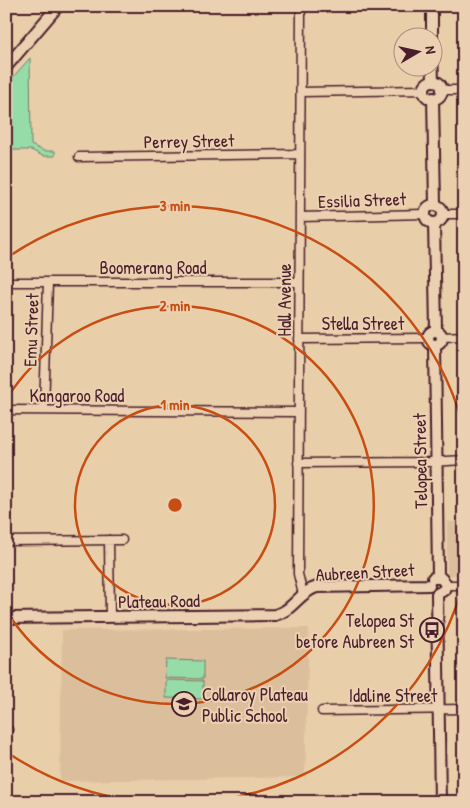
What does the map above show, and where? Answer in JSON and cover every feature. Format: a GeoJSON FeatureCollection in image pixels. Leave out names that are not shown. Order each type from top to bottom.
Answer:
{"type":"FeatureCollection","features":[{"type":"Feature","properties":{"kind":"street"},"geometry":{"type":"LineString","coordinates":[[6,67],[58,6]]}},
{"type":"Feature","properties":{"kind":"street","name":"Hall Avenue"},"geometry":{"type":"LineString","coordinates":[[301,6],[298,574],[303,594]]}},
{"type":"Feature","properties":{"kind":"street"},"geometry":{"type":"LineString","coordinates":[[432,6],[432,28]]}},
{"type":"Feature","properties":{"kind":"street"},"geometry":{"type":"LineString","coordinates":[[433,81],[440,85],[441,90],[438,97],[433,98],[428,97],[424,90],[426,84],[433,81]]}},
{"type":"Feature","properties":{"kind":"street"},"geometry":{"type":"LineString","coordinates":[[300,92],[424,90]]}},
{"type":"Feature","properties":{"kind":"street"},"geometry":{"type":"LineString","coordinates":[[441,90],[464,90]]}},
{"type":"Feature","properties":{"kind":"street"},"geometry":{"type":"LineString","coordinates":[[433,98],[434,204]]}},
{"type":"Feature","properties":{"kind":"street","name":"Perrey Street"},"geometry":{"type":"LineString","coordinates":[[79,157],[300,154]]}},
{"type":"Feature","properties":{"kind":"street"},"geometry":{"type":"LineString","coordinates":[[434,204],[429,206],[425,214],[427,219],[434,223]]}},
{"type":"Feature","properties":{"kind":"street"},"geometry":{"type":"LineString","coordinates":[[434,204],[442,208],[443,214],[442,219],[434,223]]}},
{"type":"Feature","properties":{"kind":"street","name":"Essilia Street"},"geometry":{"type":"LineString","coordinates":[[300,217],[425,214]]}},
{"type":"Feature","properties":{"kind":"street"},"geometry":{"type":"LineString","coordinates":[[443,214],[464,214]]}},
{"type":"Feature","properties":{"kind":"street"},"geometry":{"type":"LineString","coordinates":[[434,223],[439,333]]}},
{"type":"Feature","properties":{"kind":"street","name":"Boomerang Road"},"geometry":{"type":"LineString","coordinates":[[6,282],[300,282]]}},
{"type":"Feature","properties":{"kind":"street","name":"Emu Street"},"geometry":{"type":"LineString","coordinates":[[44,410],[48,282]]}},
{"type":"Feature","properties":{"kind":"street"},"geometry":{"type":"LineString","coordinates":[[431,342],[431,331],[464,336]]}},
{"type":"Feature","properties":{"kind":"street","name":"Stella Street"},"geometry":{"type":"LineString","coordinates":[[299,339],[431,342]]}},
{"type":"Feature","properties":{"kind":"street","name":"Telopea Street"},"geometry":{"type":"LineString","coordinates":[[431,342],[438,577]]}},
{"type":"Feature","properties":{"kind":"street","name":"Kangaroo Road"},"geometry":{"type":"LineString","coordinates":[[6,410],[299,412]]}},
{"type":"Feature","properties":{"kind":"street"},"geometry":{"type":"LineString","coordinates":[[298,463],[464,460]]}},
{"type":"Feature","properties":{"kind":"street"},"geometry":{"type":"LineString","coordinates":[[109,540],[110,617]]}},
{"type":"Feature","properties":{"kind":"street"},"geometry":{"type":"LineString","coordinates":[[6,541],[122,540]]}},
{"type":"Feature","properties":{"kind":"street"},"geometry":{"type":"LineString","coordinates":[[437,594],[432,592],[429,585],[431,579],[438,577],[443,579],[446,586]]}},
{"type":"Feature","properties":{"kind":"street","name":"Aubreen Street"},"geometry":{"type":"LineString","coordinates":[[303,594],[316,587],[429,585]]}},
{"type":"Feature","properties":{"kind":"street"},"geometry":{"type":"LineString","coordinates":[[446,586],[464,585]]}},
{"type":"Feature","properties":{"kind":"street"},"geometry":{"type":"LineString","coordinates":[[437,594],[442,592],[446,586]]}},
{"type":"Feature","properties":{"kind":"street","name":"Plateau Road"},"geometry":{"type":"LineString","coordinates":[[6,618],[275,615],[286,611],[303,594]]}},
{"type":"Feature","properties":{"kind":"street"},"geometry":{"type":"LineString","coordinates":[[437,594],[440,802]]}},
{"type":"Feature","properties":{"kind":"street","name":"Idaline Street"},"geometry":{"type":"LineString","coordinates":[[322,711],[464,709]]}},
{"type":"Feature","properties":{"kind":"shaded area"},"geometry":{"type":"Polygon","coordinates":[[[447,522],[464,522],[464,575],[447,575],[447,522]]]}},
{"type":"Feature","properties":{"kind":"shaded area","name":"Collaroy Plateau Public School"},"geometry":{"type":"Polygon","coordinates":[[[309,628],[305,777],[60,781],[62,630],[309,628]]]}},
{"type":"Feature","properties":{"kind":"green space"},"geometry":{"type":"Polygon","coordinates":[[[30,58],[31,145],[44,151],[55,151],[55,156],[43,156],[31,150],[6,150],[6,85],[30,58]]]}},
{"type":"Feature","properties":{"kind":"green space"},"geometry":{"type":"Polygon","coordinates":[[[166,660],[203,661],[203,679],[165,678],[166,660]]]}},
{"type":"Feature","properties":{"kind":"green space"},"geometry":{"type":"Polygon","coordinates":[[[166,680],[203,681],[203,699],[166,698],[166,680]]]}},
{"type":"Feature","properties":{"kind":"place","name":"Telopea St before Aubreen St"},"geometry":{"type":"Point","coordinates":[432,630]}},
{"type":"Feature","properties":{"kind":"place","name":"Collaroy Plateau Public School"},"geometry":{"type":"Point","coordinates":[184,704]}}]}
